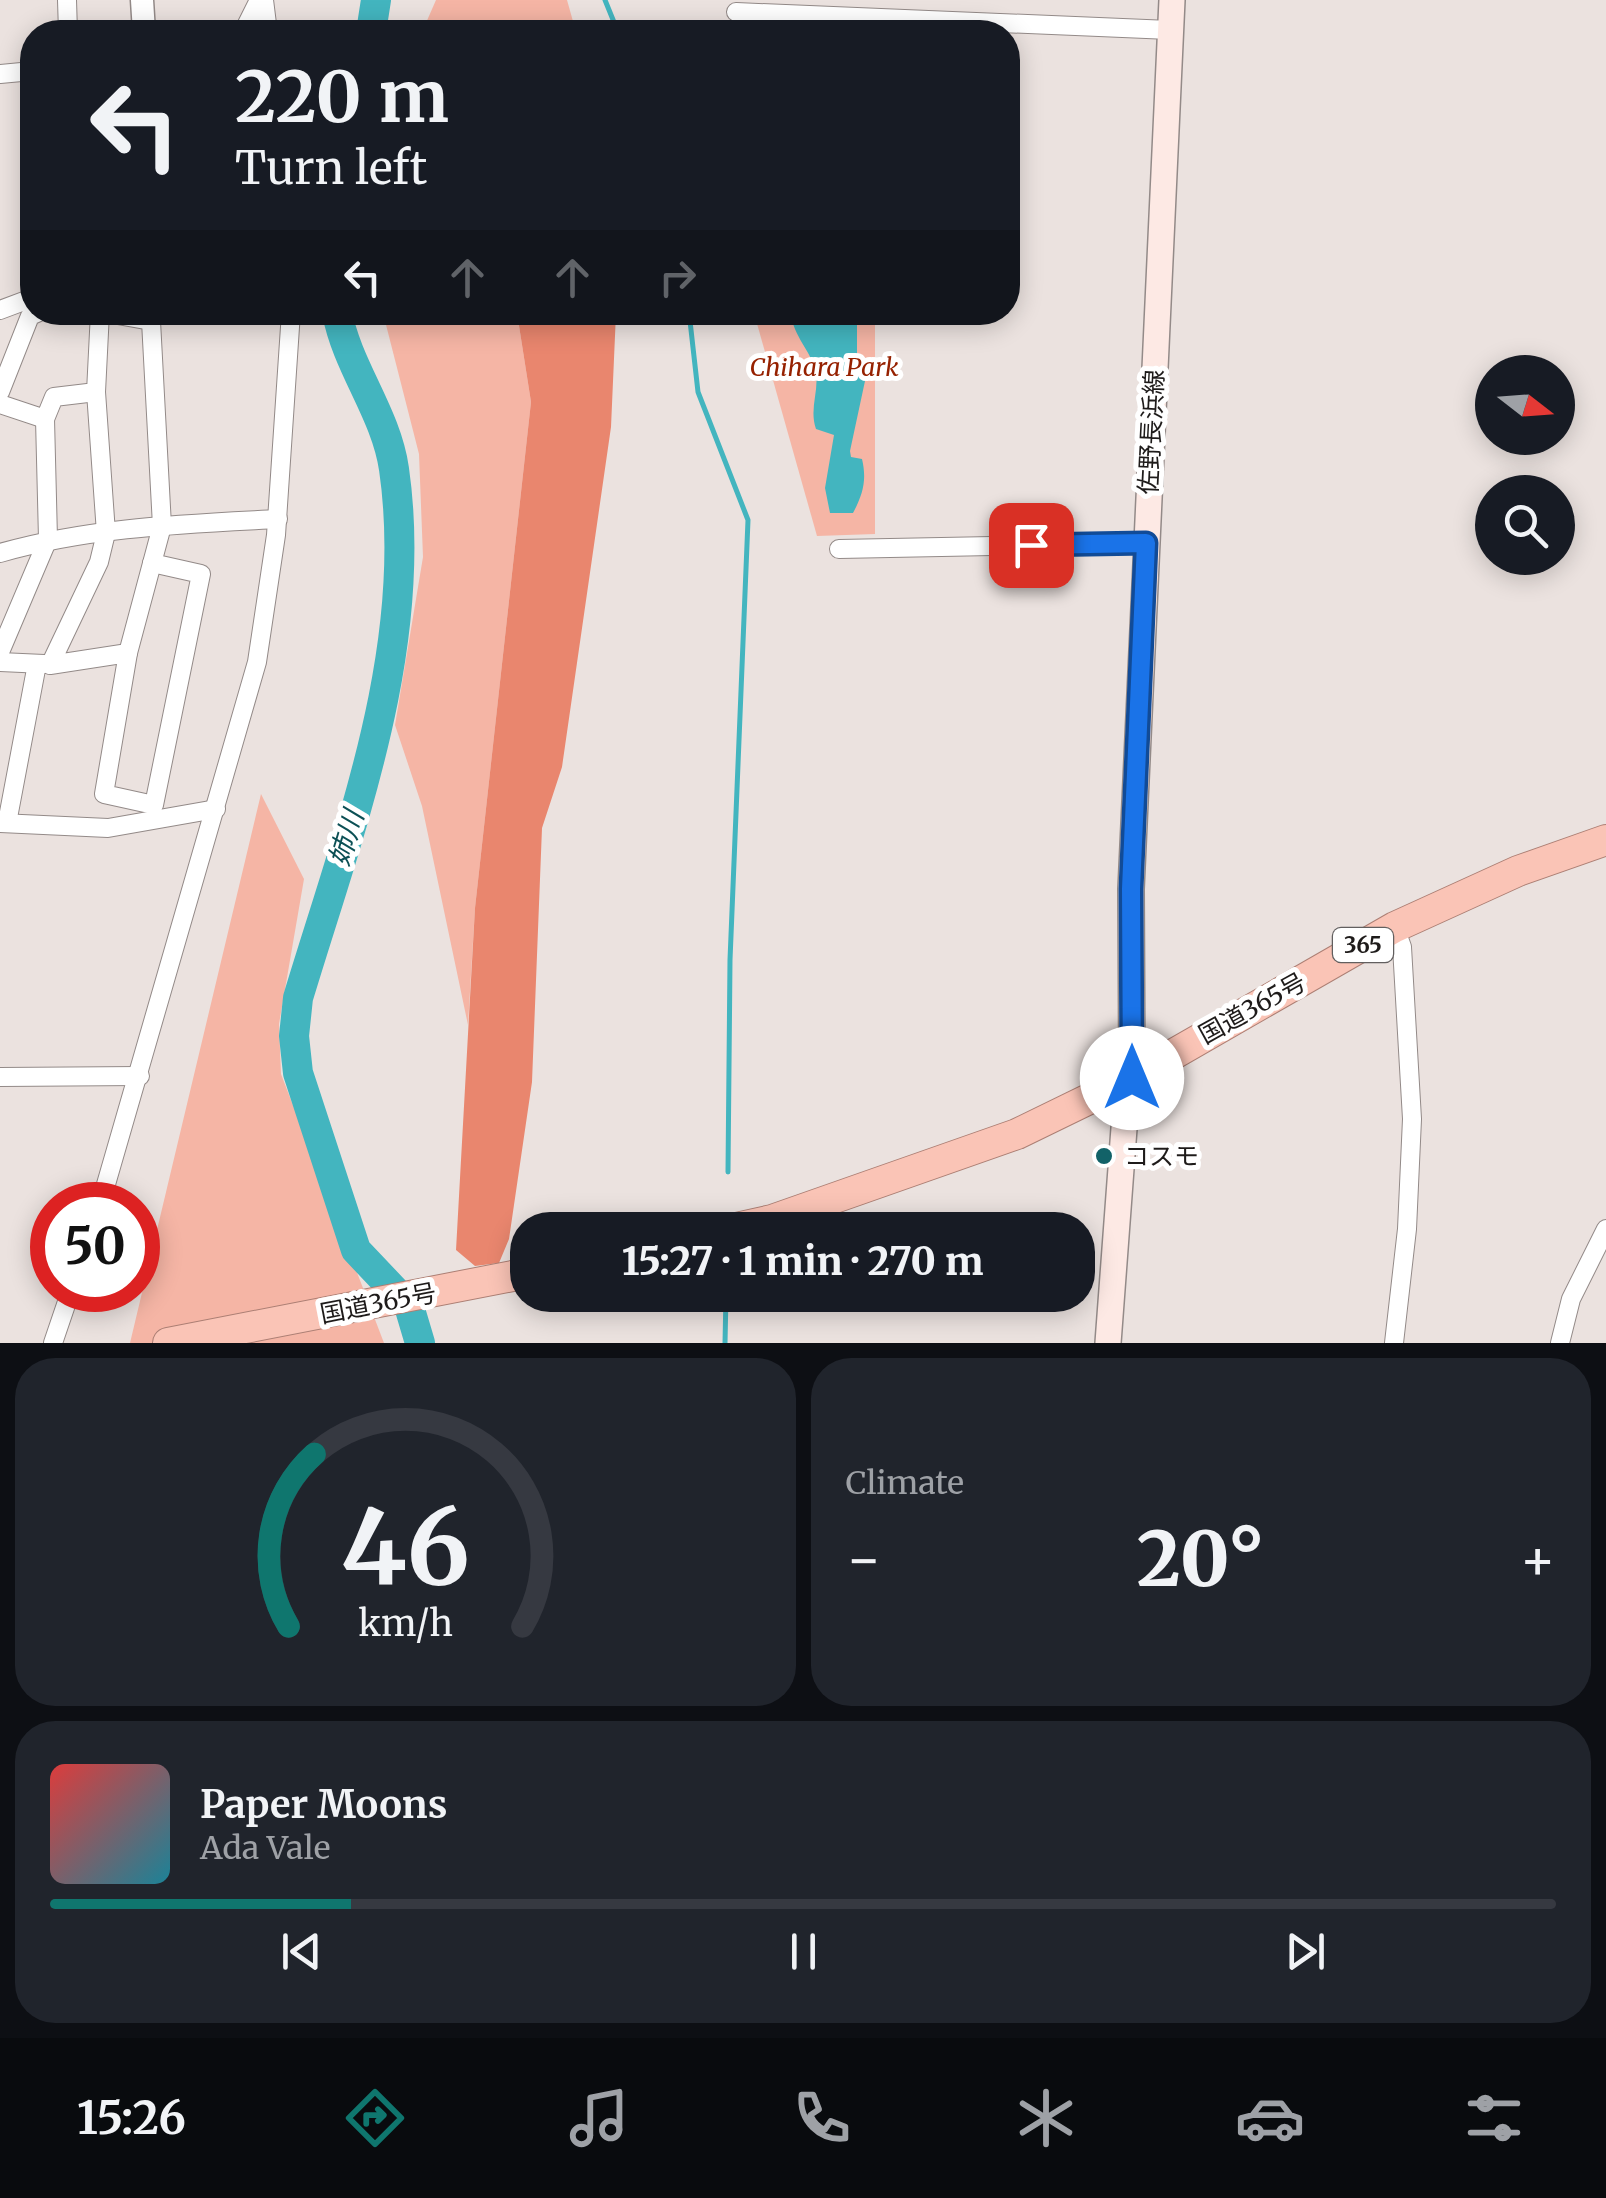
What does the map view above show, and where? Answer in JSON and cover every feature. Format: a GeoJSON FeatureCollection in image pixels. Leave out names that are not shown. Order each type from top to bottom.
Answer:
{"type":"FeatureCollection","features":[{"type":"Feature","properties":{"kind":"highway","name":"国道365号"},"geometry":{"type":"LineString","coordinates":[[795,1212],[1017,1134],[1132,1078],[1396,927],[1518,871],[1606,840]]}},
{"type":"Feature","properties":{"kind":"highway","name":"国道365号"},"geometry":{"type":"LineString","coordinates":[[168,1343],[510,1277]]}},
{"type":"Feature","properties":{"kind":"main road","name":"佐野長浜線"},"geometry":{"type":"LineString","coordinates":[[1108,1343],[1125,1115],[1132,1078],[1131,889],[1172,0]]}},
{"type":"Feature","properties":{"kind":"street"},"geometry":{"type":"LineString","coordinates":[[736,12],[929,20]]}},
{"type":"Feature","properties":{"kind":"street"},"geometry":{"type":"LineString","coordinates":[[1020,24],[1170,30]]}},
{"type":"Feature","properties":{"kind":"street"},"geometry":{"type":"LineString","coordinates":[[0,392],[26,325]]}},
{"type":"Feature","properties":{"kind":"street"},"geometry":{"type":"LineString","coordinates":[[99,325],[96,392],[106,533],[99,562],[44,664],[3,823],[108,828],[216,810]]}},
{"type":"Feature","properties":{"kind":"street"},"geometry":{"type":"LineString","coordinates":[[152,325],[162,526],[152,563],[128,652],[104,794],[154,805],[201,574],[152,563]]}},
{"type":"Feature","properties":{"kind":"street"},"geometry":{"type":"LineString","coordinates":[[107,1182],[257,662],[278,520],[290,325]]}},
{"type":"Feature","properties":{"kind":"street"},"geometry":{"type":"LineString","coordinates":[[0,652],[48,539],[45,420],[54,397],[96,392]]}},
{"type":"Feature","properties":{"kind":"street"},"geometry":{"type":"LineString","coordinates":[[0,404],[45,420]]}},
{"type":"Feature","properties":{"kind":"street"},"geometry":{"type":"LineString","coordinates":[[0,553],[48,539],[162,526],[278,520]]}},
{"type":"Feature","properties":{"kind":"street"},"geometry":{"type":"LineString","coordinates":[[839,549],[1146,543]]}},
{"type":"Feature","properties":{"kind":"street"},"geometry":{"type":"LineString","coordinates":[[0,662],[44,664],[128,652]]}},
{"type":"Feature","properties":{"kind":"street"},"geometry":{"type":"LineString","coordinates":[[1394,1343],[1407,1229],[1412,1119],[1402,947],[1396,927]]}},
{"type":"Feature","properties":{"kind":"street"},"geometry":{"type":"LineString","coordinates":[[0,1077],[140,1076]]}},
{"type":"Feature","properties":{"kind":"street"},"geometry":{"type":"LineString","coordinates":[[1560,1343],[1572,1299],[1606,1228]]}},
{"type":"Feature","properties":{"kind":"street"},"geometry":{"type":"LineString","coordinates":[[53,1343],[64,1312]]}},
{"type":"Feature","properties":{"kind":"green space"},"geometry":{"type":"Polygon","coordinates":[[[436,0],[567,0],[573,20],[427,20],[436,0]]]}},
{"type":"Feature","properties":{"kind":"green space"},"geometry":{"type":"Polygon","coordinates":[[[386,325],[519,325],[531,402],[475,908],[468,1025],[422,806],[395,725],[423,557],[419,454],[386,325]]]}},
{"type":"Feature","properties":{"kind":"green space","name":"Chihara Park"},"geometry":{"type":"Polygon","coordinates":[[[757,325],[875,325],[875,534],[817,536],[757,325]]]}},
{"type":"Feature","properties":{"kind":"green space"},"geometry":{"type":"Polygon","coordinates":[[[261,794],[304,879],[279,1024],[281,1074],[384,1343],[130,1343],[137,1312],[160,1312],[160,1217],[261,794]]]}},
{"type":"Feature","properties":{"kind":"shaded area"},"geometry":{"type":"Polygon","coordinates":[[[519,325],[615,325],[611,427],[562,767],[542,828],[532,1082],[509,1239],[499,1263],[475,1266],[456,1250],[475,908],[531,402],[519,325]]]}},
{"type":"Feature","properties":{"kind":"water"},"geometry":{"type":"Polygon","coordinates":[[[857,325],[857,361],[865,381],[850,451],[851,457],[862,459],[864,480],[853,513],[830,513],[825,488],[834,435],[816,429],[816,372],[794,327],[857,325]]]}},
{"type":"Feature","properties":{"kind":"waterway","name":"姉川"},"geometry":{"type":"LineString","coordinates":[[373,20],[376,0]]}},
{"type":"Feature","properties":{"kind":"waterway"},"geometry":{"type":"LineString","coordinates":[[605,0],[613,20]]}},
{"type":"Feature","properties":{"kind":"waterway","name":"姉川"},"geometry":{"type":"LineString","coordinates":[[340,325],[390,448],[399,536],[397,603],[375,737],[298,998],[294,1036],[298,1073],[356,1250],[409,1306],[420,1343]]}},
{"type":"Feature","properties":{"kind":"waterway"},"geometry":{"type":"LineString","coordinates":[[690,325],[698,392],[748,520],[730,960],[728,1172]]}},
{"type":"Feature","properties":{"kind":"waterway"},"geometry":{"type":"LineString","coordinates":[[725,1343],[726,1312]]}},
{"type":"Feature","properties":{"kind":"place","name":"コスモ"},"geometry":{"type":"Point","coordinates":[1104,1156]}},
{"type":"Feature","properties":{"kind":"route"},"geometry":{"type":"LineString","coordinates":[[1031,545],[1146,543],[1131,889],[1132,1078]]}}]}
